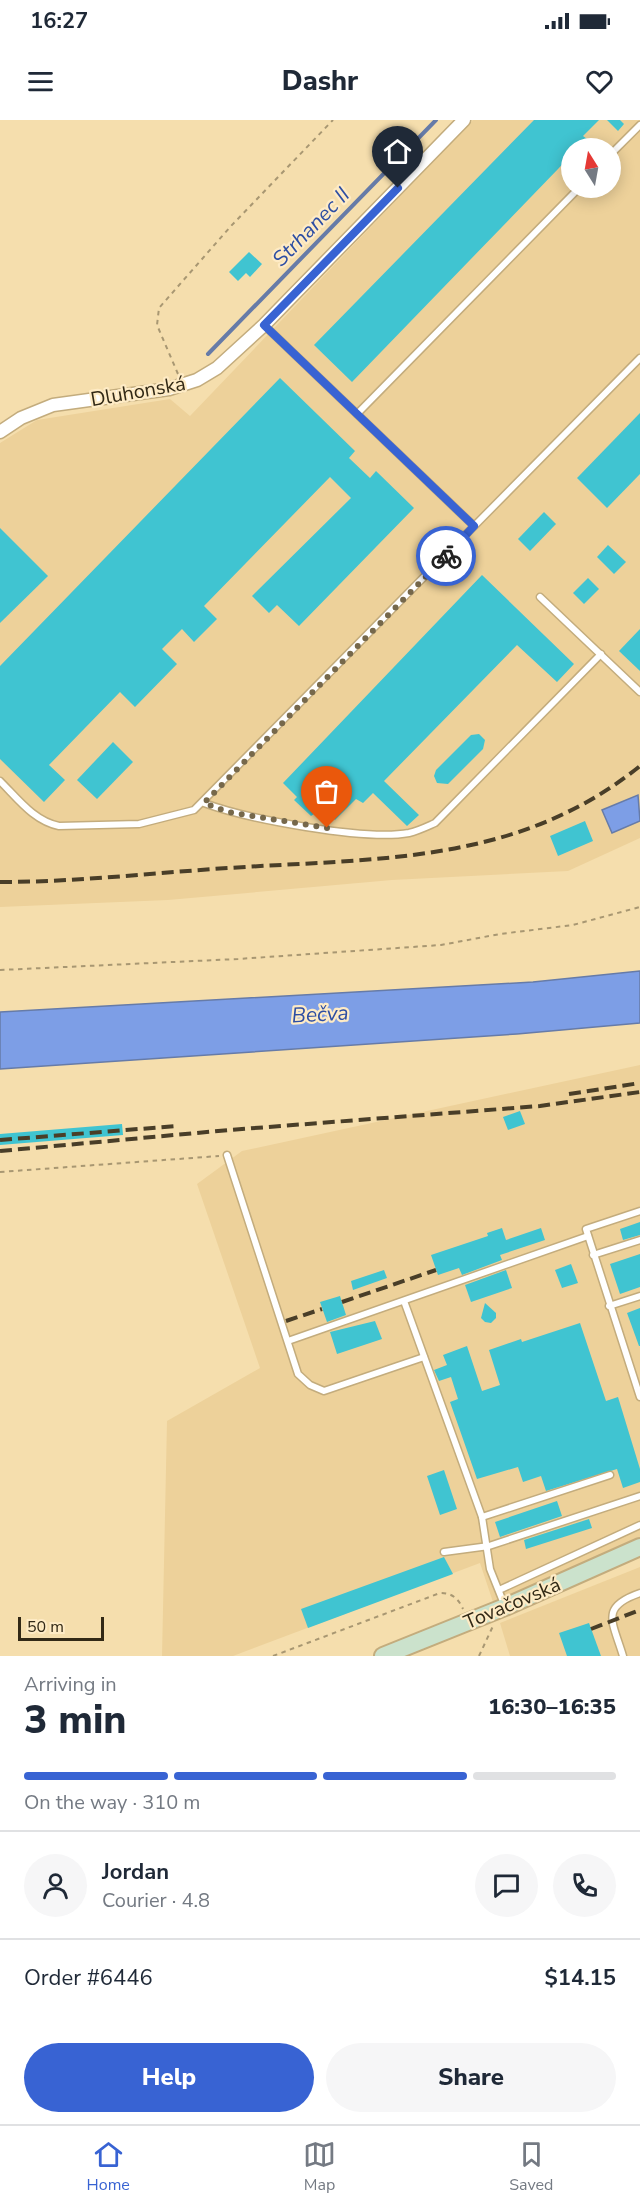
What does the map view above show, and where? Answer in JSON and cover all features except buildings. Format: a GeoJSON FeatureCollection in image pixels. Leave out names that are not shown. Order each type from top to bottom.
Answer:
{"type":"FeatureCollection","features":[{"type":"Feature","properties":{"kind":"main road","name":"Tovačovská"},"geometry":{"type":"LineString","coordinates":[[383,1656],[506,1607],[640,1547]]}},
{"type":"Feature","properties":{"kind":"street","name":"Dluhonská"},"geometry":{"type":"LineString","coordinates":[[0,432],[21,418],[52,405],[154,392],[183,385],[217,368],[264,325],[464,120]]}},
{"type":"Feature","properties":{"kind":"lane"},"geometry":{"type":"LineString","coordinates":[[621,145],[640,125]]}},
{"type":"Feature","properties":{"kind":"lane"},"geometry":{"type":"LineString","coordinates":[[357,414],[569,198]]}},
{"type":"Feature","properties":{"kind":"lane"},"geometry":{"type":"LineString","coordinates":[[264,325],[474,526]]}},
{"type":"Feature","properties":{"kind":"lane"},"geometry":{"type":"LineString","coordinates":[[0,782],[33,814],[48,824],[59,826],[139,824],[173,818],[194,810],[204,803],[640,358]]}},
{"type":"Feature","properties":{"kind":"lane"},"geometry":{"type":"LineString","coordinates":[[540,597],[640,692]]}},
{"type":"Feature","properties":{"kind":"lane"},"geometry":{"type":"LineString","coordinates":[[204,803],[228,812],[347,832],[394,834],[422,829],[435,823],[601,654]]}},
{"type":"Feature","properties":{"kind":"lane"},"geometry":{"type":"LineString","coordinates":[[227,1155],[298,1374],[310,1385],[324,1391],[424,1357]]}},
{"type":"Feature","properties":{"kind":"lane"},"geometry":{"type":"LineString","coordinates":[[639,1392],[609,1306],[586,1229],[640,1211]]}},
{"type":"Feature","properties":{"kind":"lane"},"geometry":{"type":"LineString","coordinates":[[288,1341],[588,1236]]}},
{"type":"Feature","properties":{"kind":"lane"},"geometry":{"type":"LineString","coordinates":[[593,1255],[640,1240]]}},
{"type":"Feature","properties":{"kind":"lane"},"geometry":{"type":"LineString","coordinates":[[609,1306],[640,1296]]}},
{"type":"Feature","properties":{"kind":"lane"},"geometry":{"type":"LineString","coordinates":[[404,1301],[482,1517],[489,1546],[490,1569],[506,1607]]}},
{"type":"Feature","properties":{"kind":"lane"},"geometry":{"type":"LineString","coordinates":[[482,1517],[610,1475]]}},
{"type":"Feature","properties":{"kind":"lane"},"geometry":{"type":"LineString","coordinates":[[444,1552],[489,1546],[640,1497]]}},
{"type":"Feature","properties":{"kind":"lane"},"geometry":{"type":"LineString","coordinates":[[499,1590],[640,1525]]}},
{"type":"Feature","properties":{"kind":"lane"},"geometry":{"type":"LineString","coordinates":[[623,1656],[611,1616],[613,1608],[618,1602],[640,1593]]}},
{"type":"Feature","properties":{"kind":"path"},"geometry":{"type":"LineString","coordinates":[[183,385],[157,325],[159,308],[231,226],[333,120]]}},
{"type":"Feature","properties":{"kind":"path"},"geometry":{"type":"LineString","coordinates":[[0,970],[238,959],[441,945],[500,934],[573,925],[640,907]]}},
{"type":"Feature","properties":{"kind":"path"},"geometry":{"type":"LineString","coordinates":[[0,1172],[227,1155]]}},
{"type":"Feature","properties":{"kind":"path"},"geometry":{"type":"LineString","coordinates":[[480,1656],[495,1623],[506,1607]]}},
{"type":"Feature","properties":{"kind":"shaded area"},"geometry":{"type":"Polygon","coordinates":[[[473,120],[640,120],[640,838],[568,871],[392,880],[168,900],[0,907],[0,443],[37,420],[170,399],[190,416],[473,120]]]}},
{"type":"Feature","properties":{"kind":"shaded area"},"geometry":{"type":"Polygon","coordinates":[[[640,1065],[640,1538],[493,1602],[480,1563],[233,1656],[162,1656],[167,1421],[260,1368],[197,1184],[242,1151],[640,1065]]]}},
{"type":"Feature","properties":{"kind":"shaded area"},"geometry":{"type":"Polygon","coordinates":[[[640,1567],[640,1656],[510,1656],[500,1623],[640,1567]]]}},
{"type":"Feature","properties":{"kind":"water"},"geometry":{"type":"Polygon","coordinates":[[[638,795],[640,821],[612,833],[602,810],[638,795]]]}},
{"type":"Feature","properties":{"kind":"water","name":"Bečva"},"geometry":{"type":"Polygon","coordinates":[[[640,971],[640,1023],[517,1034],[0,1069],[0,1012],[533,982],[640,971]]]}},
{"type":"Feature","properties":{"kind":"waterway","name":"Strhanec II"},"geometry":{"type":"LineString","coordinates":[[208,354],[436,120]]}},
{"type":"Feature","properties":{"kind":"railway"},"geometry":{"type":"LineString","coordinates":[[0,882],[86,879],[338,862],[444,850],[495,839],[545,822],[593,798],[640,766]]}},
{"type":"Feature","properties":{"kind":"railway"},"geometry":{"type":"LineString","coordinates":[[569,1094],[640,1083]]}},
{"type":"Feature","properties":{"kind":"railway"},"geometry":{"type":"LineString","coordinates":[[0,1151],[229,1130],[540,1106],[640,1092]]}},
{"type":"Feature","properties":{"kind":"railway"},"geometry":{"type":"LineString","coordinates":[[0,1140],[177,1126]]}},
{"type":"Feature","properties":{"kind":"railway"},"geometry":{"type":"LineString","coordinates":[[342,1302],[436,1270]]}},
{"type":"Feature","properties":{"kind":"railway"},"geometry":{"type":"LineString","coordinates":[[286,1321],[322,1309]]}},
{"type":"Feature","properties":{"kind":"railway"},"geometry":{"type":"LineString","coordinates":[[591,1629],[640,1610]]}},
{"type":"Feature","properties":{"kind":"way so far"},"geometry":{"type":"LineString","coordinates":[[327,828],[228,812],[204,803],[446,556]]}},
{"type":"Feature","properties":{"kind":"route"},"geometry":{"type":"LineString","coordinates":[[398,188],[264,325],[474,526],[446,556]]}}]}
